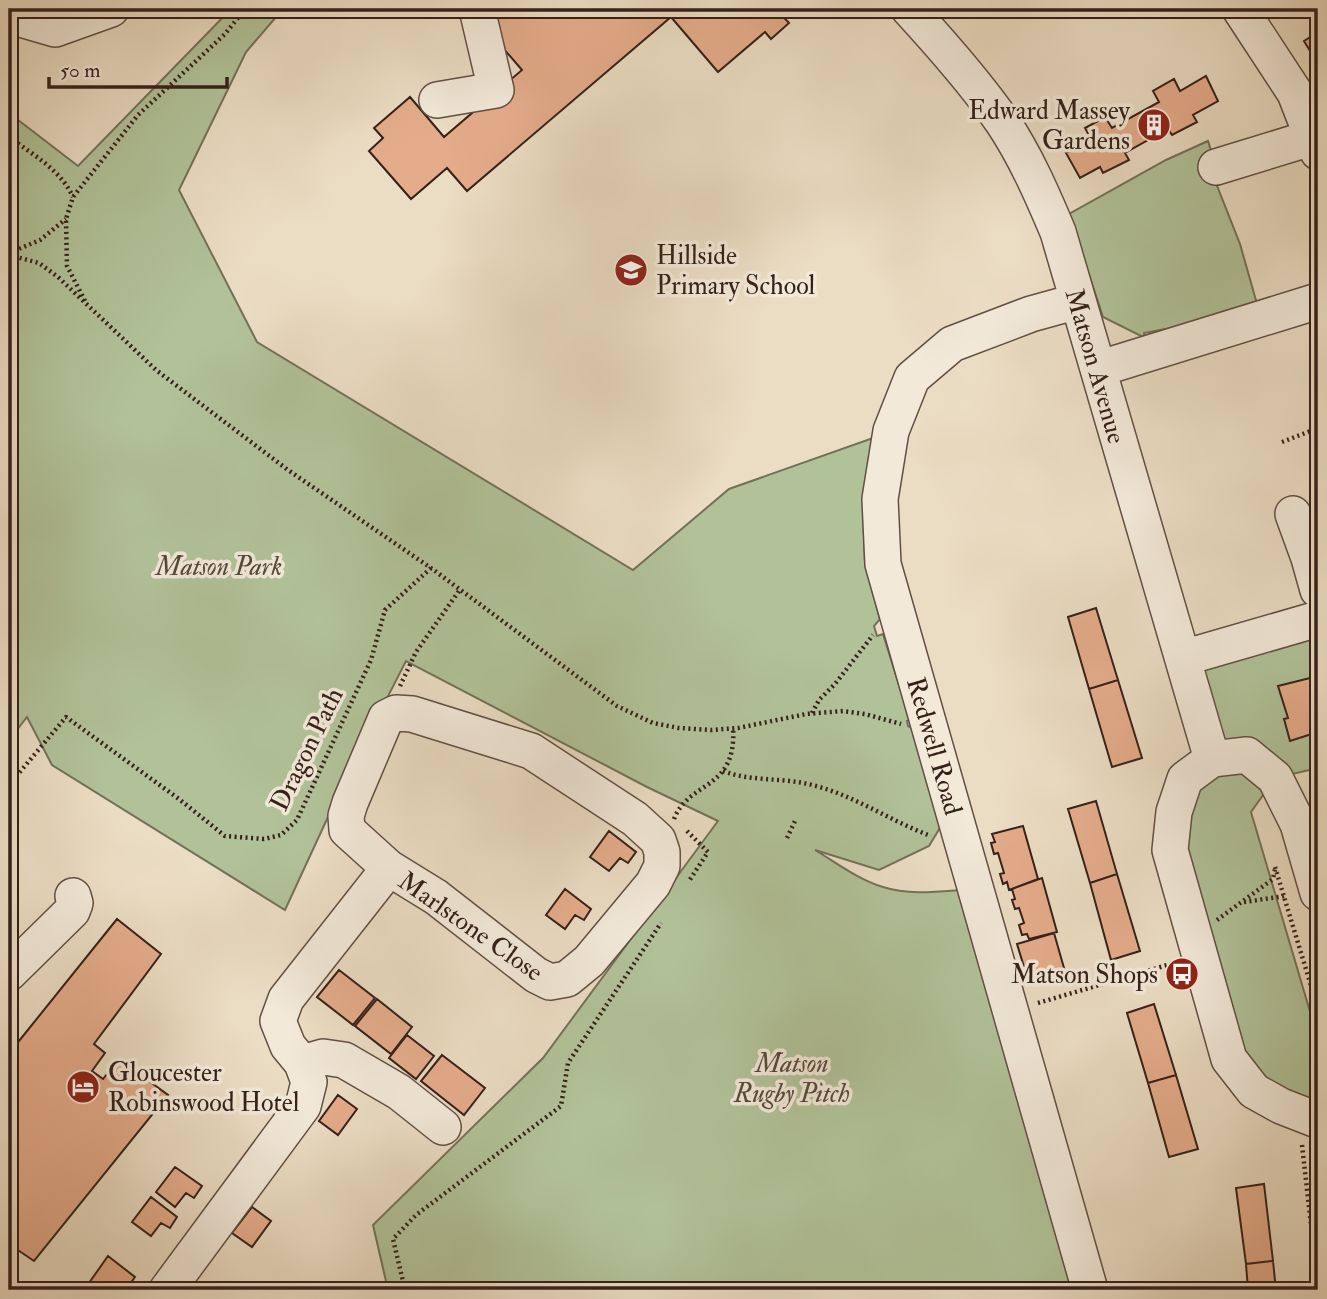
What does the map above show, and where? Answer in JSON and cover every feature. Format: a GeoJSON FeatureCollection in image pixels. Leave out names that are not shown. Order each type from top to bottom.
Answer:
{"type":"FeatureCollection","features":[{"type":"Feature","properties":{"kind":"street"},"geometry":{"type":"LineString","coordinates":[[9,12],[14,17],[55,29],[111,9]]}},
{"type":"Feature","properties":{"kind":"street"},"geometry":{"type":"LineString","coordinates":[[437,100],[496,90],[477,9]]}},
{"type":"Feature","properties":{"kind":"street","name":"Matson Avenue"},"geometry":{"type":"LineString","coordinates":[[909,9],[961,66],[1003,123],[1040,189],[1058,232],[1212,759]]}},
{"type":"Feature","properties":{"kind":"street"},"geometry":{"type":"LineString","coordinates":[[1216,167],[1316,145],[1295,93],[1240,9]]}},
{"type":"Feature","properties":{"kind":"street","name":"Redwell Road"},"geometry":{"type":"LineString","coordinates":[[1078,301],[1031,314],[952,344],[912,378],[891,431],[880,499],[883,564],[1090,1290]]}},
{"type":"Feature","properties":{"kind":"street"},"geometry":{"type":"LineString","coordinates":[[1098,369],[1318,301]]}},
{"type":"Feature","properties":{"kind":"street"},"geometry":{"type":"LineString","coordinates":[[1293,514],[1315,567]]}},
{"type":"Feature","properties":{"kind":"street"},"geometry":{"type":"LineString","coordinates":[[1183,658],[1318,619]]}},
{"type":"Feature","properties":{"kind":"street","name":"Marlstone Close"},"geometry":{"type":"LineString","coordinates":[[396,713],[412,714],[531,751],[650,831],[658,840],[662,852],[662,866],[653,884],[589,961],[567,979],[550,982],[536,975],[436,897],[388,868],[347,830],[346,816],[386,718],[396,713]]}},
{"type":"Feature","properties":{"kind":"street"},"geometry":{"type":"LineString","coordinates":[[1302,895],[1291,862],[1298,824],[1275,778],[1247,755],[1212,759],[1185,779],[1174,812],[1170,850],[1186,949],[1229,1059],[1254,1091],[1318,1125]]}},
{"type":"Feature","properties":{"kind":"street","name":"Marlstone Close"},"geometry":{"type":"LineString","coordinates":[[167,1290],[303,1106],[309,1082],[302,1063],[288,1046],[278,1020],[286,999],[388,868]]}},
{"type":"Feature","properties":{"kind":"street"},"geometry":{"type":"LineString","coordinates":[[9,973],[72,911],[75,903],[73,896]]}},
{"type":"Feature","properties":{"kind":"street"},"geometry":{"type":"LineString","coordinates":[[302,1063],[323,1057],[344,1060],[399,1093],[443,1127]]}},
{"type":"Feature","properties":{"kind":"path"},"geometry":{"type":"LineString","coordinates":[[87,305],[67,266],[66,219],[72,197],[138,115],[225,34],[245,9]]}},
{"type":"Feature","properties":{"kind":"path"},"geometry":{"type":"LineString","coordinates":[[9,137],[55,170],[72,197]]}},
{"type":"Feature","properties":{"kind":"path"},"geometry":{"type":"LineString","coordinates":[[9,254],[40,240],[66,219]]}},
{"type":"Feature","properties":{"kind":"path"},"geometry":{"type":"LineString","coordinates":[[9,254],[39,263],[58,277],[156,370],[288,470],[431,568],[617,706],[663,726],[711,730],[843,711],[900,724],[928,724]]}},
{"type":"Feature","properties":{"kind":"path"},"geometry":{"type":"LineString","coordinates":[[1282,442],[1318,428]]}},
{"type":"Feature","properties":{"kind":"path","name":"Dragon Path"},"geometry":{"type":"LineString","coordinates":[[9,785],[66,717],[225,836],[264,839],[281,835],[297,820],[303,808],[371,660],[385,610],[431,568]]}},
{"type":"Feature","properties":{"kind":"path"},"geometry":{"type":"LineString","coordinates":[[396,713],[393,702],[416,652],[459,591]]}},
{"type":"Feature","properties":{"kind":"path"},"geometry":{"type":"LineString","coordinates":[[812,714],[819,700],[835,684],[858,652],[897,612]]}},
{"type":"Feature","properties":{"kind":"path"},"geometry":{"type":"LineString","coordinates":[[686,885],[708,852],[690,836],[677,812],[723,771],[734,744],[733,728]]}},
{"type":"Feature","properties":{"kind":"path"},"geometry":{"type":"LineString","coordinates":[[723,771],[740,778],[780,779],[844,794],[953,847],[964,847]]}},
{"type":"Feature","properties":{"kind":"path"},"geometry":{"type":"LineString","coordinates":[[787,838],[795,821]]}},
{"type":"Feature","properties":{"kind":"path"},"geometry":{"type":"LineString","coordinates":[[1027,1006],[1186,949],[1291,862],[1302,895],[1318,1009]]}},
{"type":"Feature","properties":{"kind":"path"},"geometry":{"type":"LineString","coordinates":[[1241,902],[1302,895]]}},
{"type":"Feature","properties":{"kind":"path"},"geometry":{"type":"LineString","coordinates":[[405,1290],[393,1239],[416,1215],[561,1106],[568,1063],[664,919]]}},
{"type":"Feature","properties":{"kind":"green space","name":"Matson Park"},"geometry":{"type":"Polygon","coordinates":[[[231,9],[283,9],[246,52],[179,190],[257,342],[633,570],[729,489],[873,438],[863,508],[865,563],[880,619],[874,626],[877,636],[883,634],[910,720],[907,721],[908,726],[914,729],[941,826],[929,846],[879,870],[815,850],[857,876],[892,890],[960,890],[1077,1290],[388,1290],[373,1225],[543,1058],[718,821],[647,787],[406,661],[346,778],[285,910],[52,765],[27,717],[9,740],[9,113],[78,166],[231,9]]]}},
{"type":"Feature","properties":{"kind":"green space"},"geometry":{"type":"Polygon","coordinates":[[[1208,141],[1213,157],[1214,178],[1240,244],[1257,304],[1144,333],[1145,338],[1103,317],[1069,214],[1166,160],[1208,141]]]}},
{"type":"Feature","properties":{"kind":"green space"},"geometry":{"type":"Polygon","coordinates":[[[1318,619],[1318,768],[1275,778],[1212,759],[1183,658],[1318,619]]]}},
{"type":"Feature","properties":{"kind":"green space"},"geometry":{"type":"Polygon","coordinates":[[[1222,765],[1271,784],[1251,812],[1311,1015],[1318,1017],[1318,1099],[1302,1102],[1283,1097],[1244,1055],[1181,848],[1197,776],[1222,765]]]}},
{"type":"Feature","properties":{"kind":"building"},"geometry":{"type":"Polygon","coordinates":[[[502,9],[776,9],[789,23],[771,39],[765,32],[718,72],[671,17],[467,191],[447,168],[411,199],[369,151],[383,138],[374,128],[410,97],[444,137],[522,70],[483,25],[502,9]]]}},
{"type":"Feature","properties":{"kind":"building"},"geometry":{"type":"Polygon","coordinates":[[[1318,32],[1318,64],[1304,41],[1318,32]]]}},
{"type":"Feature","properties":{"kind":"building","name":"Edward Massey Gardens"},"geometry":{"type":"Polygon","coordinates":[[[1206,76],[1218,101],[1193,115],[1197,122],[1172,135],[1168,129],[1125,153],[1129,160],[1103,173],[1100,167],[1080,178],[1066,153],[1091,139],[1085,128],[1105,117],[1112,128],[1159,102],[1153,91],[1174,79],[1180,91],[1206,76]]]}},
{"type":"Feature","properties":{"kind":"building"},"geometry":{"type":"Polygon","coordinates":[[[1096,608],[1118,680],[1089,689],[1068,617],[1096,608]]]}},
{"type":"Feature","properties":{"kind":"building"},"geometry":{"type":"Polygon","coordinates":[[[1318,676],[1318,732],[1290,741],[1284,719],[1288,718],[1278,686],[1318,676]]]}},
{"type":"Feature","properties":{"kind":"building"},"geometry":{"type":"Polygon","coordinates":[[[1118,680],[1142,758],[1112,767],[1089,689],[1118,680]]]}},
{"type":"Feature","properties":{"kind":"building"},"geometry":{"type":"Polygon","coordinates":[[[1096,801],[1117,874],[1090,883],[1068,809],[1096,801]]]}},
{"type":"Feature","properties":{"kind":"building"},"geometry":{"type":"Polygon","coordinates":[[[1023,826],[1038,879],[1009,890],[1007,882],[1003,884],[1000,874],[1004,873],[998,853],[994,854],[991,843],[995,842],[992,834],[1023,826]]]}},
{"type":"Feature","properties":{"kind":"building"},"geometry":{"type":"Polygon","coordinates":[[[609,831],[636,852],[628,863],[620,858],[609,871],[590,857],[609,831]]]}},
{"type":"Feature","properties":{"kind":"building"},"geometry":{"type":"Polygon","coordinates":[[[1117,874],[1140,951],[1111,960],[1090,883],[1117,874]]]}},
{"type":"Feature","properties":{"kind":"building"},"geometry":{"type":"Polygon","coordinates":[[[1042,878],[1057,932],[1029,939],[1027,934],[1022,935],[1019,925],[1024,923],[1019,908],[1015,909],[1012,889],[1042,878]]]}},
{"type":"Feature","properties":{"kind":"building"},"geometry":{"type":"Polygon","coordinates":[[[565,889],[591,909],[584,920],[575,915],[565,929],[546,915],[565,889]]]}},
{"type":"Feature","properties":{"kind":"building","name":"Gloucester Robinswood Hotel"},"geometry":{"type":"Polygon","coordinates":[[[117,919],[161,954],[94,1044],[105,1053],[92,1071],[103,1079],[119,1059],[168,1095],[34,1261],[9,1244],[9,1033],[19,1041],[117,919]]]}},
{"type":"Feature","properties":{"kind":"building"},"geometry":{"type":"Polygon","coordinates":[[[1054,933],[1066,975],[1046,981],[1042,969],[1023,976],[1022,971],[1025,970],[1017,944],[1054,933]]]}},
{"type":"Feature","properties":{"kind":"building"},"geometry":{"type":"Polygon","coordinates":[[[339,970],[375,998],[353,1025],[317,997],[339,970]]]}},
{"type":"Feature","properties":{"kind":"building"},"geometry":{"type":"Polygon","coordinates":[[[377,999],[412,1027],[391,1054],[355,1026],[377,999]]]}},
{"type":"Feature","properties":{"kind":"building"},"geometry":{"type":"Polygon","coordinates":[[[1154,1004],[1176,1075],[1148,1083],[1127,1013],[1154,1004]]]}},
{"type":"Feature","properties":{"kind":"building"},"geometry":{"type":"Polygon","coordinates":[[[407,1035],[434,1056],[416,1079],[389,1058],[407,1035]]]}},
{"type":"Feature","properties":{"kind":"building"},"geometry":{"type":"Polygon","coordinates":[[[442,1055],[485,1088],[464,1115],[421,1081],[442,1055]]]}},
{"type":"Feature","properties":{"kind":"building"},"geometry":{"type":"Polygon","coordinates":[[[1176,1075],[1198,1149],[1169,1157],[1148,1083],[1176,1075]]]}},
{"type":"Feature","properties":{"kind":"building"},"geometry":{"type":"Polygon","coordinates":[[[338,1095],[357,1109],[338,1135],[319,1121],[338,1095]]]}},
{"type":"Feature","properties":{"kind":"building"},"geometry":{"type":"Polygon","coordinates":[[[175,1167],[202,1186],[194,1198],[186,1193],[175,1207],[156,1192],[175,1167]]]}},
{"type":"Feature","properties":{"kind":"building"},"geometry":{"type":"Polygon","coordinates":[[[1264,1184],[1273,1261],[1246,1264],[1236,1188],[1264,1184]]]}},
{"type":"Feature","properties":{"kind":"building"},"geometry":{"type":"Polygon","coordinates":[[[151,1197],[177,1217],[170,1228],[161,1223],[151,1236],[132,1222],[151,1197]]]}},
{"type":"Feature","properties":{"kind":"building"},"geometry":{"type":"Polygon","coordinates":[[[252,1207],[271,1221],[252,1247],[232,1233],[252,1207]]]}},
{"type":"Feature","properties":{"kind":"building"},"geometry":{"type":"Polygon","coordinates":[[[108,1256],[135,1277],[127,1288],[119,1283],[113,1290],[100,1290],[89,1283],[108,1256]]]}},
{"type":"Feature","properties":{"kind":"building"},"geometry":{"type":"Polygon","coordinates":[[[1273,1261],[1276,1290],[1248,1290],[1246,1264],[1273,1261]]]}},
{"type":"Feature","properties":{"kind":"place","name":"Edward Massey Gardens"},"geometry":{"type":"Point","coordinates":[1154,125]}},
{"type":"Feature","properties":{"kind":"place","name":"Hillside Primary School"},"geometry":{"type":"Point","coordinates":[631,270]}},
{"type":"Feature","properties":{"kind":"place","name":"Matson Shops"},"geometry":{"type":"Point","coordinates":[1182,974]}},
{"type":"Feature","properties":{"kind":"place","name":"Gloucester Robinswood Hotel"},"geometry":{"type":"Point","coordinates":[83,1087]}},
{"type":"Feature","properties":{"kind":"park label","name":"Matson Rugby Pitch"},"geometry":{"type":"Point","coordinates":[792,1078]}}]}
